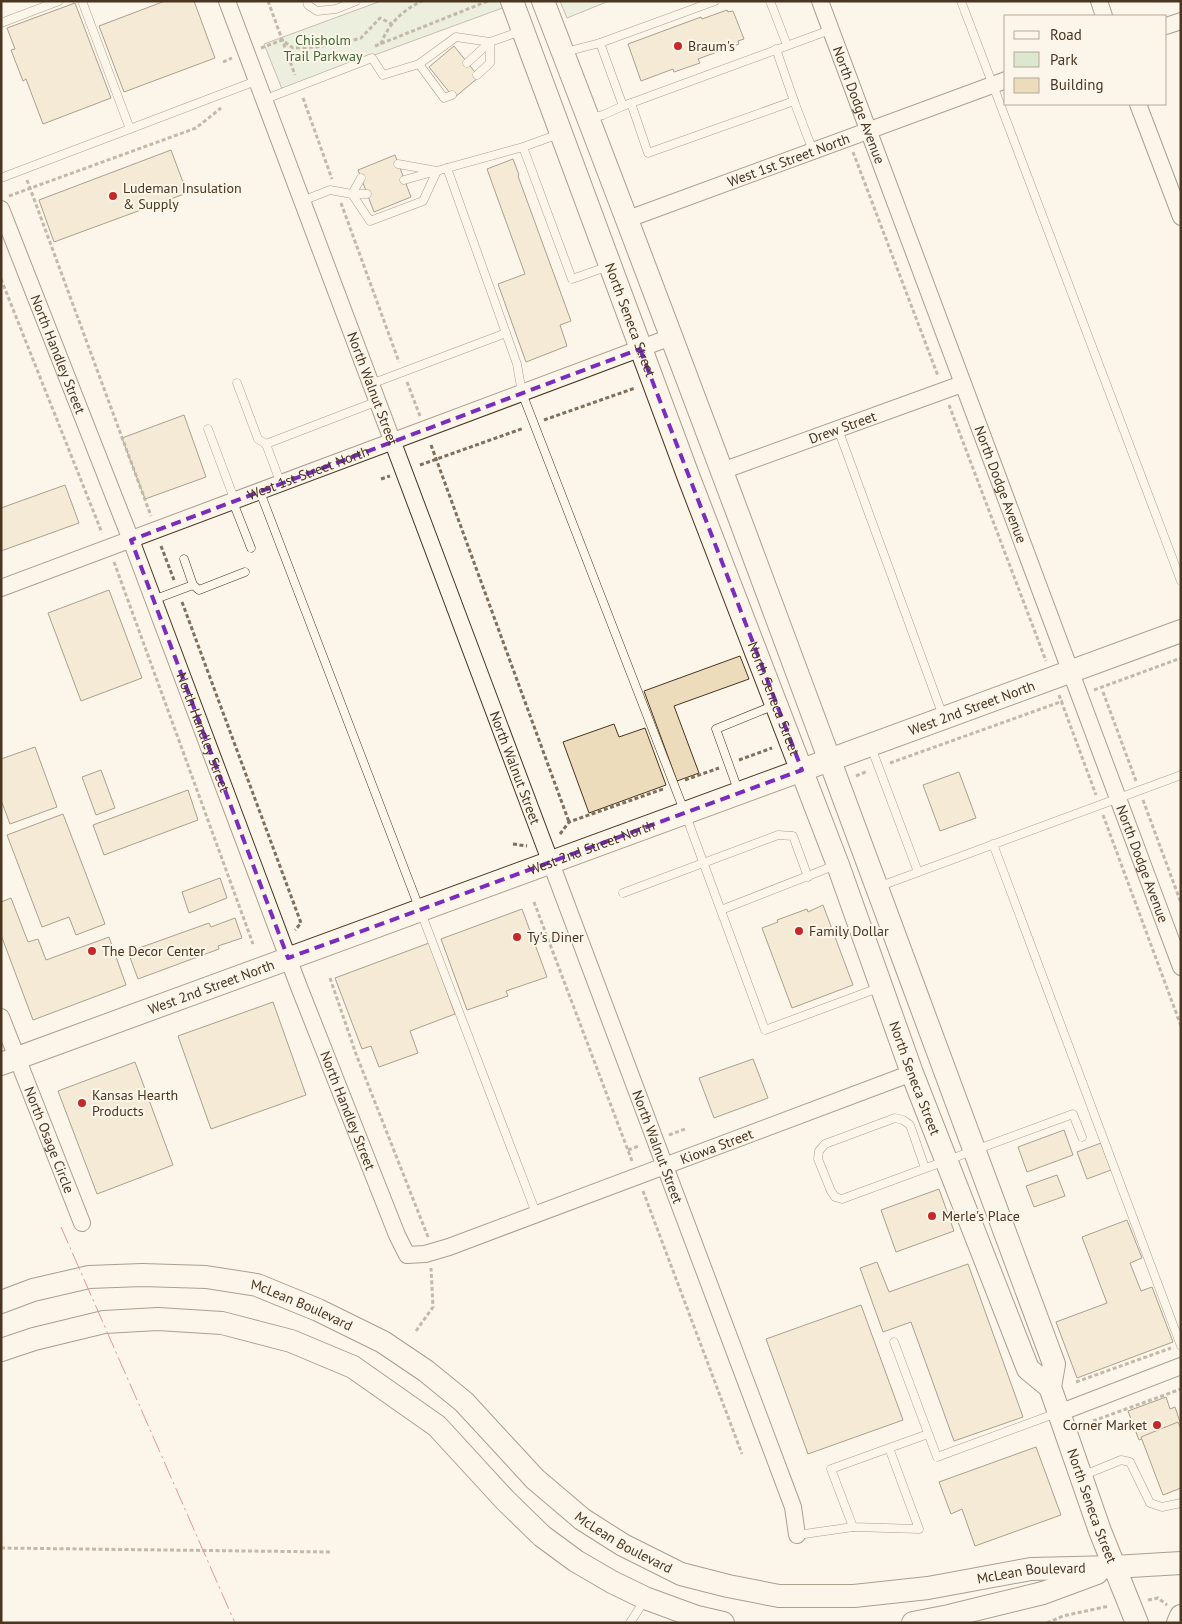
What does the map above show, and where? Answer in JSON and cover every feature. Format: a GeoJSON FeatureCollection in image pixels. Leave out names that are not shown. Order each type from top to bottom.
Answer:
{"type":"FeatureCollection","features":[{"type":"Feature","properties":{"kind":"main road","name":"North Seneca Street"},"geometry":{"type":"LineString","coordinates":[[512,1],[640,349],[838,865],[912,1073],[1028,1369],[1050,1387]]}},
{"type":"Feature","properties":{"kind":"main road","name":"North Seneca Street"},"geometry":{"type":"LineString","coordinates":[[543,1],[628,219],[1054,1364],[1050,1387],[1114,1567],[1137,1623]]}},
{"type":"Feature","properties":{"kind":"main road","name":"West 2nd Street North"},"geometry":{"type":"LineString","coordinates":[[9,1061],[944,718],[1059,670],[1181,631]]}},
{"type":"Feature","properties":{"kind":"main road","name":"McLean Boulevard"},"geometry":{"type":"LineString","coordinates":[[1,1302],[32,1290],[89,1277],[142,1275],[206,1277],[257,1285],[318,1310],[383,1342],[426,1371],[464,1402],[535,1478],[582,1519],[623,1545],[681,1574],[728,1586],[779,1596],[854,1596],[928,1588],[1031,1569],[1114,1567]]}},
{"type":"Feature","properties":{"kind":"main road"},"geometry":{"type":"LineString","coordinates":[[1,1350],[34,1338],[104,1322],[158,1319],[222,1323],[291,1340],[353,1367],[430,1420],[505,1500],[542,1536],[583,1565],[612,1582],[646,1598],[696,1617],[723,1623]]}},
{"type":"Feature","properties":{"kind":"main road"},"geometry":{"type":"LineString","coordinates":[[1114,1567],[1181,1563]]}},
{"type":"Feature","properties":{"kind":"main road","name":"McLean Boulevard"},"geometry":{"type":"LineString","coordinates":[[913,1623],[1043,1593],[1114,1567]]}},
{"type":"Feature","properties":{"kind":"main road"},"geometry":{"type":"LineString","coordinates":[[1178,1623],[1181,1616]]}},
{"type":"Feature","properties":{"kind":"street","name":"North Walnut Street"},"geometry":{"type":"LineString","coordinates":[[226,1],[793,1507],[797,1535]]}},
{"type":"Feature","properties":{"kind":"street","name":"North Dodge Avenue"},"geometry":{"type":"LineString","coordinates":[[820,1],[962,384],[1059,670],[1117,798],[1181,967]]}},
{"type":"Feature","properties":{"kind":"street"},"geometry":{"type":"LineString","coordinates":[[1099,1],[1104,15]]}},
{"type":"Feature","properties":{"kind":"street"},"geometry":{"type":"LineString","coordinates":[[1167,26],[1181,21]]}},
{"type":"Feature","properties":{"kind":"street","name":"West 1st Street North"},"geometry":{"type":"LineString","coordinates":[[628,219],[1000,82]]}},
{"type":"Feature","properties":{"kind":"street"},"geometry":{"type":"LineString","coordinates":[[1138,105],[1181,217]]}},
{"type":"Feature","properties":{"kind":"street","name":"North Handley Street"},"geometry":{"type":"LineString","coordinates":[[1,209],[131,540],[288,958],[397,1235],[407,1255]]}},
{"type":"Feature","properties":{"kind":"street","name":"West 1st Street North"},"geometry":{"type":"LineString","coordinates":[[1,588],[671,337]]}},
{"type":"Feature","properties":{"kind":"street","name":"Drew Street"},"geometry":{"type":"LineString","coordinates":[[722,471],[962,384]]}},
{"type":"Feature","properties":{"kind":"street","name":"North Osage Circle"},"geometry":{"type":"LineString","coordinates":[[1,1017],[9,1061],[82,1223]]}},
{"type":"Feature","properties":{"kind":"street","name":"Kiowa Street"},"geometry":{"type":"LineString","coordinates":[[407,1255],[430,1253],[449,1247],[912,1073]]}},
{"type":"Feature","properties":{"kind":"street"},"geometry":{"type":"LineString","coordinates":[[1059,1413],[1181,1366]]}},
{"type":"Feature","properties":{"kind":"lane"},"geometry":{"type":"LineString","coordinates":[[1,23],[59,1]]}},
{"type":"Feature","properties":{"kind":"lane"},"geometry":{"type":"LineString","coordinates":[[82,1],[130,129]]}},
{"type":"Feature","properties":{"kind":"lane"},"geometry":{"type":"LineString","coordinates":[[307,1],[308,5],[317,11],[336,9],[356,1]]}},
{"type":"Feature","properties":{"kind":"lane"},"geometry":{"type":"LineString","coordinates":[[563,53],[600,43],[715,1]]}},
{"type":"Feature","properties":{"kind":"lane"},"geometry":{"type":"LineString","coordinates":[[770,1],[787,45]]}},
{"type":"Feature","properties":{"kind":"lane"},"geometry":{"type":"LineString","coordinates":[[961,1],[1000,82]]}},
{"type":"Feature","properties":{"kind":"lane"},"geometry":{"type":"LineString","coordinates":[[588,119],[830,30]]}},
{"type":"Feature","properties":{"kind":"lane"},"geometry":{"type":"LineString","coordinates":[[467,62],[490,42],[523,31]]}},
{"type":"Feature","properties":{"kind":"lane"},"geometry":{"type":"LineString","coordinates":[[263,100],[372,58],[383,75],[419,64],[456,37],[490,42]]}},
{"type":"Feature","properties":{"kind":"lane"},"geometry":{"type":"LineString","coordinates":[[477,75],[490,63],[490,42]]}},
{"type":"Feature","properties":{"kind":"lane"},"geometry":{"type":"LineString","coordinates":[[600,43],[648,153],[794,101]]}},
{"type":"Feature","properties":{"kind":"lane"},"geometry":{"type":"LineString","coordinates":[[776,49],[813,151]]}},
{"type":"Feature","properties":{"kind":"lane"},"geometry":{"type":"LineString","coordinates":[[419,64],[439,86],[444,98],[452,95]]}},
{"type":"Feature","properties":{"kind":"lane"},"geometry":{"type":"LineString","coordinates":[[1,178],[256,81]]}},
{"type":"Feature","properties":{"kind":"lane"},"geometry":{"type":"LineString","coordinates":[[1008,105],[1181,581]]}},
{"type":"Feature","properties":{"kind":"lane"},"geometry":{"type":"LineString","coordinates":[[404,180],[523,147],[561,133]]}},
{"type":"Feature","properties":{"kind":"lane"},"geometry":{"type":"LineString","coordinates":[[523,147],[572,279],[610,266]]}},
{"type":"Feature","properties":{"kind":"lane"},"geometry":{"type":"LineString","coordinates":[[398,164],[437,171]]}},
{"type":"Feature","properties":{"kind":"lane"},"geometry":{"type":"LineString","coordinates":[[447,168],[517,364],[522,393],[674,784],[765,1030],[881,987]]}},
{"type":"Feature","properties":{"kind":"lane"},"geometry":{"type":"LineString","coordinates":[[352,194],[370,221],[424,201],[437,171]]}},
{"type":"Feature","properties":{"kind":"lane"},"geometry":{"type":"LineString","coordinates":[[352,194],[361,178]]}},
{"type":"Feature","properties":{"kind":"lane"},"geometry":{"type":"LineString","coordinates":[[302,201],[330,190],[352,194],[368,194]]}},
{"type":"Feature","properties":{"kind":"lane"},"geometry":{"type":"LineString","coordinates":[[371,384],[506,333]]}},
{"type":"Feature","properties":{"kind":"lane"},"geometry":{"type":"LineString","coordinates":[[237,383],[258,439],[266,444],[281,484]]}},
{"type":"Feature","properties":{"kind":"lane"},"geometry":{"type":"LineString","coordinates":[[266,444],[378,401]]}},
{"type":"Feature","properties":{"kind":"lane"},"geometry":{"type":"LineString","coordinates":[[208,429],[251,548]]}},
{"type":"Feature","properties":{"kind":"lane"},"geometry":{"type":"LineString","coordinates":[[838,429],[944,718]]}},
{"type":"Feature","properties":{"kind":"lane"},"geometry":{"type":"LineString","coordinates":[[260,492],[536,1213]]}},
{"type":"Feature","properties":{"kind":"lane"},"geometry":{"type":"LineString","coordinates":[[184,558],[193,585],[199,590],[245,572]]}},
{"type":"Feature","properties":{"kind":"lane"},"geometry":{"type":"LineString","coordinates":[[153,600],[193,585]]}},
{"type":"Feature","properties":{"kind":"lane"},"geometry":{"type":"LineString","coordinates":[[739,793],[716,730],[777,704]]}},
{"type":"Feature","properties":{"kind":"lane"},"geometry":{"type":"LineString","coordinates":[[870,745],[918,872]]}},
{"type":"Feature","properties":{"kind":"lane"},"geometry":{"type":"LineString","coordinates":[[876,887],[1181,775]]}},
{"type":"Feature","properties":{"kind":"lane"},"geometry":{"type":"LineString","coordinates":[[623,893],[778,835],[792,836],[799,849],[808,877]]}},
{"type":"Feature","properties":{"kind":"lane"},"geometry":{"type":"LineString","coordinates":[[993,844],[1180,1345]]}},
{"type":"Feature","properties":{"kind":"lane"},"geometry":{"type":"LineString","coordinates":[[721,910],[838,865]]}},
{"type":"Feature","properties":{"kind":"lane"},"geometry":{"type":"LineString","coordinates":[[926,1168],[910,1125],[895,1118],[824,1144],[819,1151],[818,1159],[831,1191],[835,1197],[842,1199],[1074,1114],[1082,1137]]}},
{"type":"Feature","properties":{"kind":"lane"},"geometry":{"type":"LineString","coordinates":[[894,1342],[937,1457],[1059,1413]]}},
{"type":"Feature","properties":{"kind":"lane"},"geometry":{"type":"LineString","coordinates":[[853,1527],[831,1469],[928,1434]]}},
{"type":"Feature","properties":{"kind":"lane"},"geometry":{"type":"LineString","coordinates":[[797,1535],[853,1527],[919,1529],[889,1448]]}},
{"type":"Feature","properties":{"kind":"lane"},"geometry":{"type":"LineString","coordinates":[[1081,1476],[1122,1460],[1130,1462],[1150,1503],[1162,1506],[1181,1503]]}},
{"type":"Feature","properties":{"kind":"lane"},"geometry":{"type":"LineString","coordinates":[[630,1623],[646,1598]]}},
{"type":"Feature","properties":{"kind":"path"},"geometry":{"type":"LineString","coordinates":[[381,44],[384,34],[398,17],[413,5],[422,1]]}},
{"type":"Feature","properties":{"kind":"path"},"geometry":{"type":"LineString","coordinates":[[223,62],[282,40],[293,48],[316,47],[361,38],[380,18],[392,24]]}},
{"type":"Feature","properties":{"kind":"path"},"geometry":{"type":"LineString","coordinates":[[853,152],[944,390],[1059,670]]}},
{"type":"Feature","properties":{"kind":"path"},"geometry":{"type":"LineString","coordinates":[[23,170],[301,923],[293,932]]}},
{"type":"Feature","properties":{"kind":"path"},"geometry":{"type":"LineString","coordinates":[[1,278],[108,548],[253,944]]}},
{"type":"Feature","properties":{"kind":"path"},"geometry":{"type":"LineString","coordinates":[[381,479],[642,385]]}},
{"type":"Feature","properties":{"kind":"path"},"geometry":{"type":"LineString","coordinates":[[1089,692],[1181,658]]}},
{"type":"Feature","properties":{"kind":"path"},"geometry":{"type":"LineString","coordinates":[[856,776],[1067,699]]}},
{"type":"Feature","properties":{"kind":"path"},"geometry":{"type":"LineString","coordinates":[[1063,706],[1181,1026]]}},
{"type":"Feature","properties":{"kind":"path"},"geometry":{"type":"LineString","coordinates":[[560,834],[569,822],[772,749],[772,742]]}},
{"type":"Feature","properties":{"kind":"path"},"geometry":{"type":"LineString","coordinates":[[513,844],[527,846]]}},
{"type":"Feature","properties":{"kind":"path"},"geometry":{"type":"LineString","coordinates":[[330,978],[356,1054],[428,1236],[433,1307],[416,1331]]}},
{"type":"Feature","properties":{"kind":"path"},"geometry":{"type":"LineString","coordinates":[[1076,1382],[1180,1345]]}},
{"type":"Feature","properties":{"kind":"path"},"geometry":{"type":"LineString","coordinates":[[1093,1422],[1181,1389]]}},
{"type":"Feature","properties":{"kind":"path"},"geometry":{"type":"LineString","coordinates":[[1,1548],[330,1552]]}},
{"type":"Feature","properties":{"kind":"highlighted area"},"geometry":{"type":"Polygon","coordinates":[[[640,349],[802,770],[288,958],[131,540],[640,349]]]}},
{"type":"Feature","properties":{"kind":"green space","name":"Chisholm Trail Parkway"},"geometry":{"type":"Polygon","coordinates":[[[381,1],[502,1],[505,7],[282,89],[264,44],[381,1]]]}},
{"type":"Feature","properties":{"kind":"green space"},"geometry":{"type":"Polygon","coordinates":[[[560,1],[609,1],[567,18],[560,1]]]}},
{"type":"Feature","properties":{"kind":"building"},"geometry":{"type":"Polygon","coordinates":[[[165,1],[194,1],[215,58],[124,92],[99,26],[165,1]]]}},
{"type":"Feature","properties":{"kind":"building"},"geometry":{"type":"Polygon","coordinates":[[[75,3],[111,98],[43,124],[26,79],[23,81],[11,50],[15,49],[7,28],[75,3]]]}},
{"type":"Feature","properties":{"kind":"building"},"geometry":{"type":"Polygon","coordinates":[[[727,10],[728,12],[733,11],[744,39],[738,41],[739,44],[698,59],[700,63],[674,72],[673,69],[641,81],[628,44],[701,17],[702,19],[727,10]]]}},
{"type":"Feature","properties":{"kind":"building"},"geometry":{"type":"Polygon","coordinates":[[[454,46],[479,77],[454,98],[429,67],[454,46]]]}},
{"type":"Feature","properties":{"kind":"building","name":"Ludeman Insulation & Supply"},"geometry":{"type":"Polygon","coordinates":[[[171,150],[187,193],[54,242],[39,200],[171,150]]]}},
{"type":"Feature","properties":{"kind":"building"},"geometry":{"type":"Polygon","coordinates":[[[395,155],[411,197],[374,212],[358,170],[395,155]]]}},
{"type":"Feature","properties":{"kind":"building"},"geometry":{"type":"Polygon","coordinates":[[[513,159],[571,321],[560,325],[567,346],[526,362],[498,284],[525,274],[487,169],[513,159]]]}},
{"type":"Feature","properties":{"kind":"building"},"geometry":{"type":"Polygon","coordinates":[[[184,415],[206,477],[145,499],[122,438],[184,415]]]}},
{"type":"Feature","properties":{"kind":"building"},"geometry":{"type":"Polygon","coordinates":[[[65,485],[79,523],[1,551],[1,508],[65,485]]]}},
{"type":"Feature","properties":{"kind":"building"},"geometry":{"type":"Polygon","coordinates":[[[109,590],[142,678],[81,701],[48,613],[109,590]]]}},
{"type":"Feature","properties":{"kind":"building"},"geometry":{"type":"Polygon","coordinates":[[[740,656],[749,679],[674,706],[699,773],[677,781],[644,691],[740,656]]]}},
{"type":"Feature","properties":{"kind":"building"},"geometry":{"type":"Polygon","coordinates":[[[614,724],[619,737],[645,728],[666,785],[589,813],[563,742],[614,724]]]}},
{"type":"Feature","properties":{"kind":"building"},"geometry":{"type":"Polygon","coordinates":[[[35,747],[57,807],[10,824],[1,800],[1,759],[35,747]]]}},
{"type":"Feature","properties":{"kind":"building"},"geometry":{"type":"Polygon","coordinates":[[[101,770],[115,808],[96,815],[82,777],[101,770]]]}},
{"type":"Feature","properties":{"kind":"building"},"geometry":{"type":"Polygon","coordinates":[[[959,772],[976,818],[940,831],[923,785],[959,772]]]}},
{"type":"Feature","properties":{"kind":"building"},"geometry":{"type":"Polygon","coordinates":[[[188,790],[198,820],[104,855],[93,825],[188,790]]]}},
{"type":"Feature","properties":{"kind":"building"},"geometry":{"type":"Polygon","coordinates":[[[63,814],[105,924],[76,935],[69,917],[42,927],[7,835],[63,814]]]}},
{"type":"Feature","properties":{"kind":"building"},"geometry":{"type":"Polygon","coordinates":[[[220,878],[227,898],[189,913],[182,892],[220,878]]]}},
{"type":"Feature","properties":{"kind":"building","name":"The Decor Center"},"geometry":{"type":"Polygon","coordinates":[[[11,898],[28,942],[38,939],[46,960],[109,937],[126,985],[33,1020],[1,935],[1,902],[11,898]]]}},
{"type":"Feature","properties":{"kind":"building"},"geometry":{"type":"Polygon","coordinates":[[[823,905],[853,985],[792,1008],[762,928],[778,922],[777,920],[807,909],[808,912],[823,905]]]}},
{"type":"Feature","properties":{"kind":"building"},"geometry":{"type":"Polygon","coordinates":[[[522,909],[547,977],[506,991],[508,996],[467,1010],[441,939],[522,909]]]}},
{"type":"Feature","properties":{"kind":"building"},"geometry":{"type":"Polygon","coordinates":[[[235,918],[242,938],[218,946],[219,949],[138,979],[128,952],[209,923],[211,927],[235,918]]]}},
{"type":"Feature","properties":{"kind":"building"},"geometry":{"type":"Polygon","coordinates":[[[429,943],[455,1014],[410,1031],[418,1053],[379,1067],[371,1046],[362,1049],[335,978],[429,943]]]}},
{"type":"Feature","properties":{"kind":"building"},"geometry":{"type":"Polygon","coordinates":[[[273,1002],[306,1095],[211,1129],[178,1036],[273,1002]]]}},
{"type":"Feature","properties":{"kind":"building"},"geometry":{"type":"Polygon","coordinates":[[[753,1059],[768,1098],[714,1118],[699,1078],[753,1059]]]}},
{"type":"Feature","properties":{"kind":"building"},"geometry":{"type":"Polygon","coordinates":[[[135,1062],[173,1165],[97,1194],[58,1091],[135,1062]]]}},
{"type":"Feature","properties":{"kind":"building"},"geometry":{"type":"Polygon","coordinates":[[[1064,1130],[1073,1155],[1027,1172],[1018,1147],[1064,1130]]]}},
{"type":"Feature","properties":{"kind":"building"},"geometry":{"type":"Polygon","coordinates":[[[1101,1143],[1111,1170],[1087,1179],[1077,1152],[1101,1143]]]}},
{"type":"Feature","properties":{"kind":"building"},"geometry":{"type":"Polygon","coordinates":[[[1057,1175],[1065,1196],[1034,1207],[1026,1186],[1057,1175]]]}},
{"type":"Feature","properties":{"kind":"building"},"geometry":{"type":"Polygon","coordinates":[[[939,1189],[954,1231],[896,1252],[881,1210],[939,1189]]]}},
{"type":"Feature","properties":{"kind":"building"},"geometry":{"type":"Polygon","coordinates":[[[1127,1220],[1142,1258],[1130,1263],[1141,1291],[1152,1287],[1173,1342],[1077,1378],[1056,1322],[1107,1303],[1082,1237],[1127,1220]]]}},
{"type":"Feature","properties":{"kind":"building"},"geometry":{"type":"Polygon","coordinates":[[[877,1262],[889,1292],[968,1264],[1023,1417],[954,1441],[911,1322],[883,1332],[860,1268],[877,1262]]]}},
{"type":"Feature","properties":{"kind":"building"},"geometry":{"type":"Polygon","coordinates":[[[861,1305],[903,1420],[808,1454],[766,1339],[861,1305]]]}},
{"type":"Feature","properties":{"kind":"building"},"geometry":{"type":"Polygon","coordinates":[[[1166,1397],[1170,1409],[1175,1407],[1181,1425],[1139,1440],[1128,1411],[1166,1397]]]}},
{"type":"Feature","properties":{"kind":"building"},"geometry":{"type":"Polygon","coordinates":[[[1178,1422],[1181,1429],[1181,1488],[1163,1495],[1141,1437],[1178,1422]]]}},
{"type":"Feature","properties":{"kind":"building"},"geometry":{"type":"Polygon","coordinates":[[[1036,1447],[1061,1515],[975,1546],[962,1509],[951,1514],[939,1482],[1036,1447]]]}},
{"type":"Feature","properties":{"kind":"power"},"geometry":{"type":"LineString","coordinates":[[61,1227],[235,1623]]}},
{"type":"Feature","properties":{"kind":"place","name":"Braum's"},"geometry":{"type":"Point","coordinates":[678,46]}},
{"type":"Feature","properties":{"kind":"place","name":"Ludeman Insulation & Supply"},"geometry":{"type":"Point","coordinates":[113,196]}},
{"type":"Feature","properties":{"kind":"place","name":"Family Dollar"},"geometry":{"type":"Point","coordinates":[799,931]}},
{"type":"Feature","properties":{"kind":"place","name":"Ty's Diner"},"geometry":{"type":"Point","coordinates":[517,937]}},
{"type":"Feature","properties":{"kind":"place","name":"The Decor Center"},"geometry":{"type":"Point","coordinates":[92,951]}},
{"type":"Feature","properties":{"kind":"place","name":"Kansas Hearth Products"},"geometry":{"type":"Point","coordinates":[82,1103]}},
{"type":"Feature","properties":{"kind":"place","name":"Merle's Place"},"geometry":{"type":"Point","coordinates":[932,1216]}},
{"type":"Feature","properties":{"kind":"place","name":"Corner Market"},"geometry":{"type":"Point","coordinates":[1157,1425]}}]}
